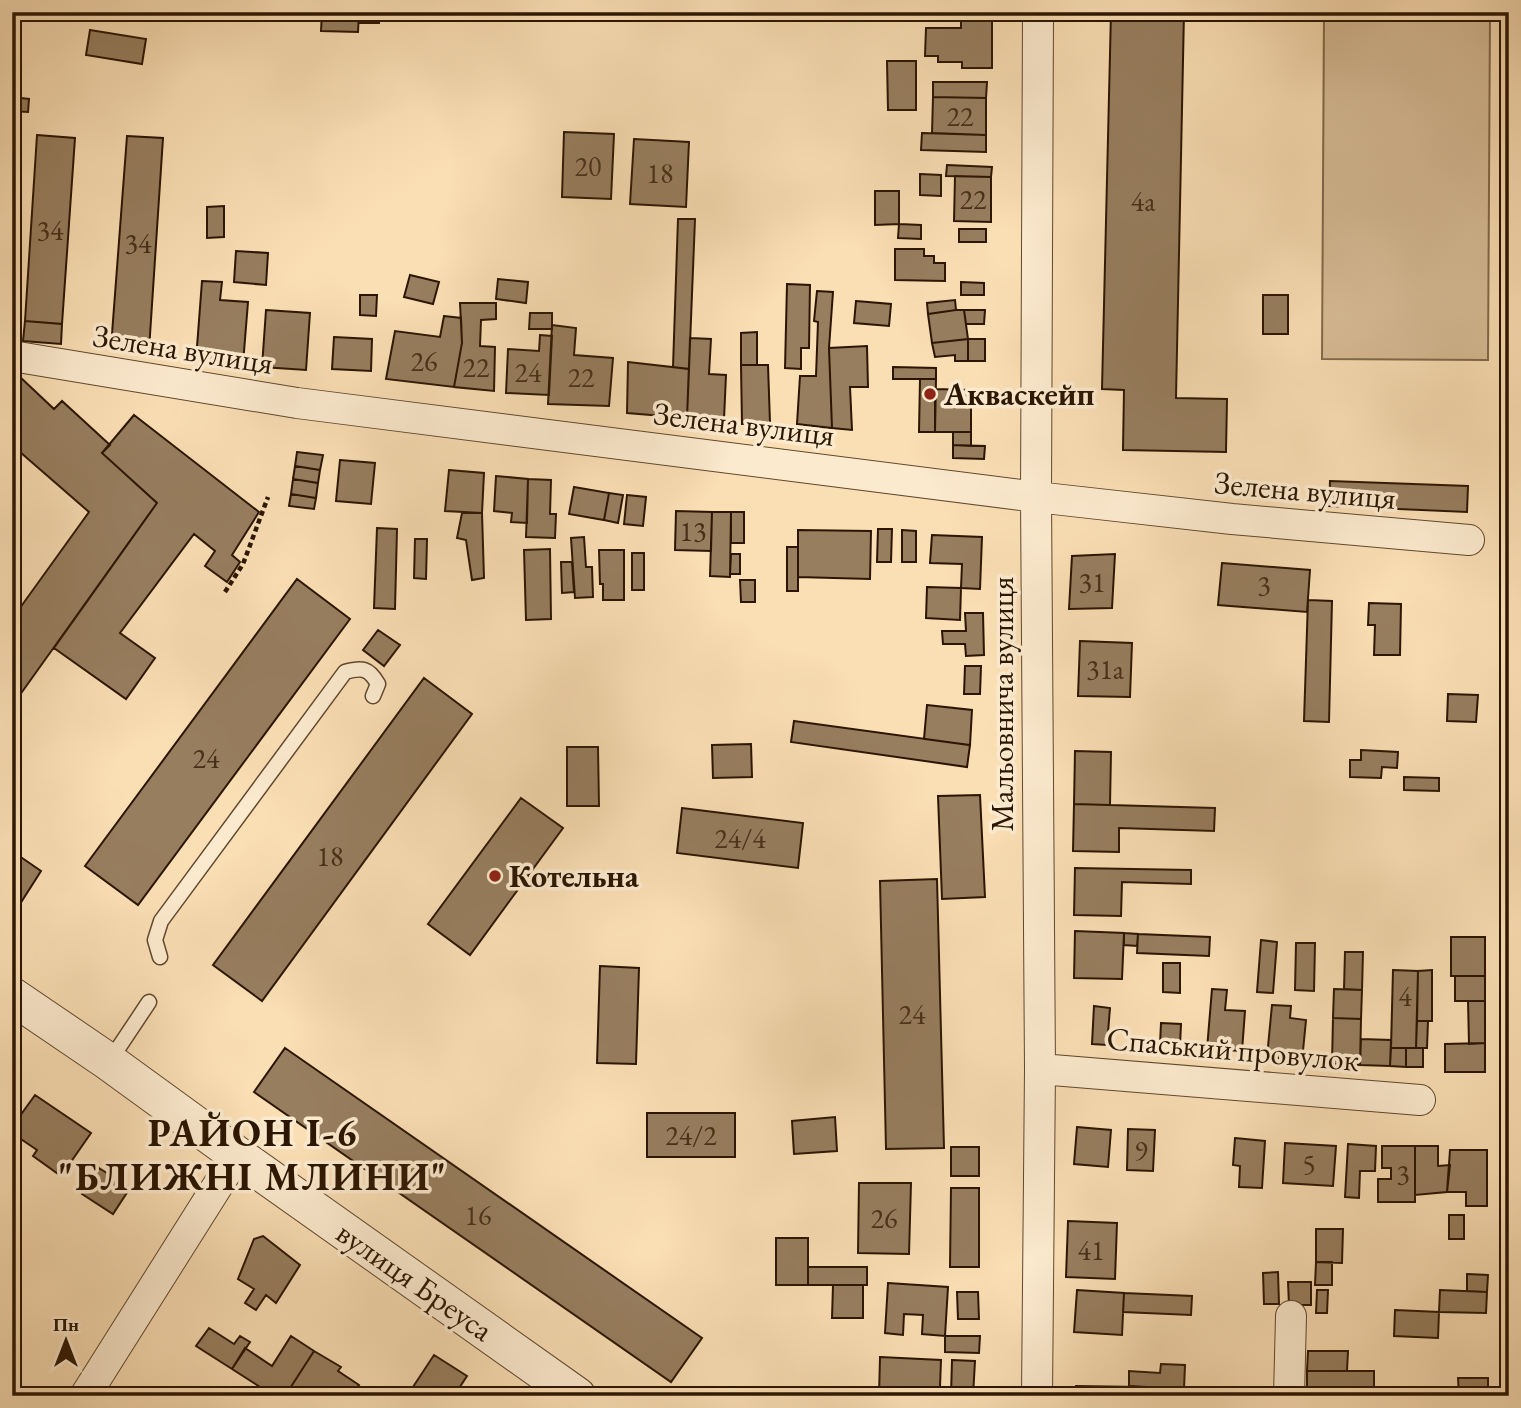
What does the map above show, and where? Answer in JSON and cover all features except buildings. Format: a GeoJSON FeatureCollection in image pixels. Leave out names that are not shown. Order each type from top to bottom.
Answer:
{"type":"FeatureCollection","features":[{"type":"Feature","properties":{"kind":"street","name":"Мальовнича вулиця"},"geometry":{"type":"LineString","coordinates":[[1037,1396],[1040,1069],[1036,497],[1038,12]]}},
{"type":"Feature","properties":{"kind":"street","name":"Зелена вулиця"},"geometry":{"type":"LineString","coordinates":[[12,356],[297,403],[1036,497],[1232,519],[1469,540]]}},
{"type":"Feature","properties":{"kind":"street","name":"вулиця Бреуса"},"geometry":{"type":"LineString","coordinates":[[12,996],[109,1062],[577,1396]]}},
{"type":"Feature","properties":{"kind":"street","name":"Спаський провулок"},"geometry":{"type":"LineString","coordinates":[[1040,1069],[1420,1100]]}},
{"type":"Feature","properties":{"kind":"street"},"geometry":{"type":"LineString","coordinates":[[85,1396],[237,1155]]}},
{"type":"Feature","properties":{"kind":"street"},"geometry":{"type":"LineString","coordinates":[[1289,1396],[1291,1316]]}},
{"type":"Feature","properties":{"kind":"lane"},"geometry":{"type":"LineString","coordinates":[[160,957],[155,940],[161,921],[345,672],[359,668],[372,673],[378,684],[373,696]]}},
{"type":"Feature","properties":{"kind":"lane"},"geometry":{"type":"LineString","coordinates":[[109,1062],[149,1002]]}},
{"type":"Feature","properties":{"kind":"path"},"geometry":{"type":"LineString","coordinates":[[225,592],[243,564],[268,497]]}},
{"type":"Feature","properties":{"kind":"shaded area"},"geometry":{"type":"Polygon","coordinates":[[[1324,12],[1490,12],[1488,360],[1322,359],[1324,12]]]}},
{"type":"Feature","properties":{"kind":"place","name":"Акваскейп"},"geometry":{"type":"Point","coordinates":[930,394]}},
{"type":"Feature","properties":{"kind":"place","name":"Котельна"},"geometry":{"type":"Point","coordinates":[495,876]}},
{"type":"Feature","properties":{"kind":"district","name":"РАЙОН І-6 \"БЛИЖНІ МЛИНИ\""},"geometry":{"type":"Point","coordinates":[253,1154]}}]}
